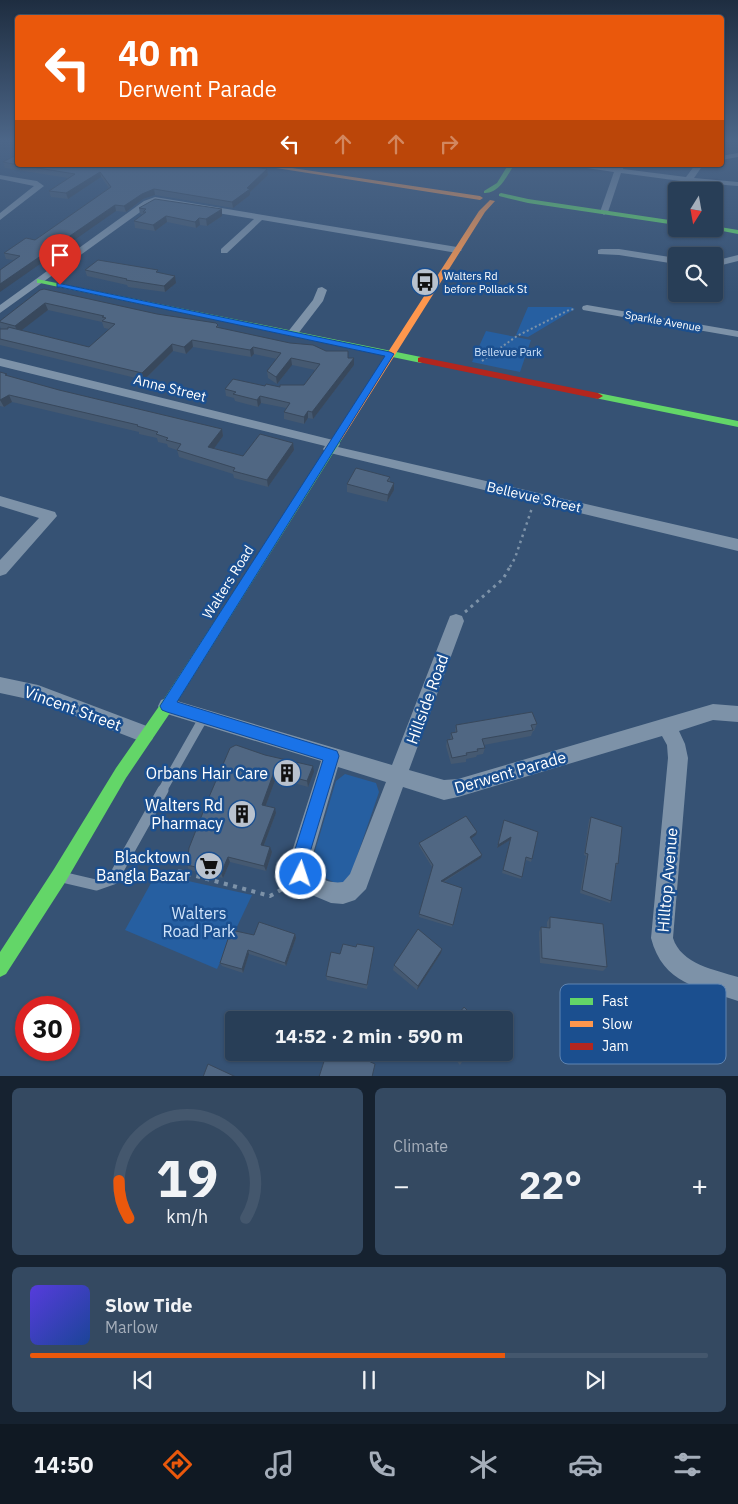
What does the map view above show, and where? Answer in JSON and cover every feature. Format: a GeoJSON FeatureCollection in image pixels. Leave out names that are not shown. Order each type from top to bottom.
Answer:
{"type":"FeatureCollection","features":[{"type":"Feature","properties":{"kind":"street"},"geometry":{"type":"LineString","coordinates":[[0,217],[32,192]]}},
{"type":"Feature","properties":{"kind":"street"},"geometry":{"type":"LineString","coordinates":[[444,192],[528,201],[668,222]]}},
{"type":"Feature","properties":{"kind":"street","name":"Walters Road"},"geometry":{"type":"LineString","coordinates":[[0,968],[60,875],[146,734],[167,706],[493,192]]}},
{"type":"Feature","properties":{"kind":"street"},"geometry":{"type":"LineString","coordinates":[[604,212],[611,192]]}},
{"type":"Feature","properties":{"kind":"street"},"geometry":{"type":"LineString","coordinates":[[0,310],[147,203],[155,200],[458,250]]}},
{"type":"Feature","properties":{"kind":"street"},"geometry":{"type":"LineString","coordinates":[[224,251],[261,217]]}},
{"type":"Feature","properties":{"kind":"street"},"geometry":{"type":"LineString","coordinates":[[723,230],[738,232]]}},
{"type":"Feature","properties":{"kind":"street"},"geometry":{"type":"LineString","coordinates":[[601,252],[619,252],[668,260]]}},
{"type":"Feature","properties":{"kind":"street"},"geometry":{"type":"LineString","coordinates":[[723,262],[738,258]]}},
{"type":"Feature","properties":{"kind":"street"},"geometry":{"type":"LineString","coordinates":[[40,281],[738,424]]}},
{"type":"Feature","properties":{"kind":"street"},"geometry":{"type":"LineString","coordinates":[[293,333],[318,301],[322,290]]}},
{"type":"Feature","properties":{"kind":"street","name":"Sparkle Avenue"},"geometry":{"type":"LineString","coordinates":[[587,308],[738,334]]}},
{"type":"Feature","properties":{"kind":"street","name":"Anne Street"},"geometry":{"type":"LineString","coordinates":[[0,362],[332,447]]}},
{"type":"Feature","properties":{"kind":"street","name":"Bellevue Street"},"geometry":{"type":"LineString","coordinates":[[332,447],[738,545]]}},
{"type":"Feature","properties":{"kind":"street"},"geometry":{"type":"LineString","coordinates":[[0,501],[50,516],[0,570]]}},
{"type":"Feature","properties":{"kind":"street","name":"Hillside Road"},"geometry":{"type":"LineString","coordinates":[[304,878],[310,884],[333,894],[341,894],[354,887],[358,881],[456,622]]}},
{"type":"Feature","properties":{"kind":"street","name":"Vincent Street"},"geometry":{"type":"LineString","coordinates":[[0,685],[38,694],[146,734]]}},
{"type":"Feature","properties":{"kind":"street","name":"Derwent Parade"},"geometry":{"type":"LineString","coordinates":[[167,706],[438,788],[458,788],[713,712],[738,714]]}},
{"type":"Feature","properties":{"kind":"street","name":"Hilltop Avenue"},"geometry":{"type":"LineString","coordinates":[[666,726],[676,744],[678,758],[662,938],[663,946],[669,958],[684,969],[724,984]]}},
{"type":"Feature","properties":{"kind":"street"},"geometry":{"type":"LineString","coordinates":[[304,878],[300,869],[300,859],[332,756]]}},
{"type":"Feature","properties":{"kind":"street","name":"Hilltop Avenue"},"geometry":{"type":"LineString","coordinates":[[726,985],[738,989]]}},
{"type":"Feature","properties":{"kind":"lane"},"geometry":{"type":"LineString","coordinates":[[60,875],[95,886],[105,884],[113,879],[204,717]]}},
{"type":"Feature","properties":{"kind":"path"},"geometry":{"type":"LineString","coordinates":[[469,370],[517,336],[569,310],[587,308]]}},
{"type":"Feature","properties":{"kind":"path"},"geometry":{"type":"LineString","coordinates":[[456,622],[478,599],[503,579],[515,558],[536,497]]}},
{"type":"Feature","properties":{"kind":"path"},"geometry":{"type":"LineString","coordinates":[[178,870],[270,896],[304,878]]}},
{"type":"Feature","properties":{"kind":"green space"},"geometry":{"type":"Polygon","coordinates":[[[528,307],[571,307],[575,309],[528,337],[516,335],[528,307]]]}},
{"type":"Feature","properties":{"kind":"green space","name":"Bellevue Park"},"geometry":{"type":"Polygon","coordinates":[[[486,331],[531,340],[520,372],[472,362],[486,331]]]}},
{"type":"Feature","properties":{"kind":"green space"},"geometry":{"type":"Polygon","coordinates":[[[345,774],[376,783],[379,792],[351,874],[343,883],[335,883],[314,872],[311,864],[336,781],[345,774]]]}},
{"type":"Feature","properties":{"kind":"green space","name":"Walters Road Park"},"geometry":{"type":"Polygon","coordinates":[[[156,874],[252,895],[217,969],[125,930],[156,874]]]}},
{"type":"Feature","properties":{"kind":"building"},"geometry":{"type":"Polygon","coordinates":[[[104,192],[146,192],[124,206],[115,205],[0,284],[0,270],[20,256],[4,253],[26,238],[35,240],[104,192]]]}},
{"type":"Feature","properties":{"kind":"building"},"geometry":{"type":"Polygon","coordinates":[[[173,192],[246,192],[232,202],[173,192]]]}},
{"type":"Feature","properties":{"kind":"building"},"geometry":{"type":"Polygon","coordinates":[[[155,199],[222,209],[206,219],[199,218],[195,222],[166,216],[153,225],[134,221],[146,212],[143,212],[146,209],[139,208],[155,199]]]}},
{"type":"Feature","properties":{"kind":"building"},"geometry":{"type":"Polygon","coordinates":[[[98,260],[158,270],[156,272],[175,276],[164,286],[126,280],[85,270],[98,260]]]}},
{"type":"Feature","properties":{"kind":"building"},"geometry":{"type":"Polygon","coordinates":[[[44,289],[157,314],[216,323],[218,325],[216,327],[290,343],[313,345],[326,351],[348,351],[348,358],[354,358],[312,412],[308,411],[304,417],[284,412],[290,403],[260,396],[257,400],[233,394],[236,392],[225,389],[233,379],[265,386],[266,384],[280,387],[280,385],[304,385],[320,364],[291,358],[276,377],[267,371],[281,353],[253,347],[250,350],[192,340],[184,347],[172,344],[142,373],[0,339],[0,329],[8,329],[8,327],[89,347],[115,324],[102,321],[106,318],[102,317],[104,316],[45,303],[15,326],[0,322],[40,290],[44,289]]]}},
{"type":"Feature","properties":{"kind":"building"},"geometry":{"type":"Polygon","coordinates":[[[0,372],[59,390],[222,429],[208,447],[243,456],[260,434],[293,443],[267,480],[233,471],[235,468],[177,450],[181,444],[166,440],[168,438],[156,434],[158,432],[138,425],[9,395],[0,400],[0,372]]]}},
{"type":"Feature","properties":{"kind":"building"},"geometry":{"type":"Polygon","coordinates":[[[356,468],[390,477],[387,481],[394,483],[388,495],[347,484],[356,468]]]}},
{"type":"Feature","properties":{"kind":"building"},"geometry":{"type":"Polygon","coordinates":[[[532,712],[537,724],[531,725],[533,730],[482,739],[485,748],[452,758],[447,740],[453,739],[451,733],[457,732],[456,725],[532,712]]]}},
{"type":"Feature","properties":{"kind":"building"},"geometry":{"type":"Polygon","coordinates":[[[236,745],[265,755],[313,766],[307,781],[274,772],[262,805],[275,808],[261,845],[270,847],[264,866],[228,857],[221,873],[187,865],[189,848],[209,797],[230,748],[236,745]]]}},
{"type":"Feature","properties":{"kind":"building"},"geometry":{"type":"Polygon","coordinates":[[[466,816],[477,832],[470,837],[482,855],[441,881],[462,888],[453,925],[419,914],[433,865],[419,843],[466,816]]]}},
{"type":"Feature","properties":{"kind":"building"},"geometry":{"type":"Polygon","coordinates":[[[591,817],[622,827],[611,901],[582,890],[588,854],[585,853],[591,817]]]}},
{"type":"Feature","properties":{"kind":"building"},"geometry":{"type":"Polygon","coordinates":[[[504,820],[538,832],[532,859],[526,857],[522,877],[503,870],[511,837],[498,845],[504,820]]]}},
{"type":"Feature","properties":{"kind":"building"},"geometry":{"type":"Polygon","coordinates":[[[550,917],[603,924],[607,967],[542,958],[541,927],[550,928],[550,917]]]}},
{"type":"Feature","properties":{"kind":"building"},"geometry":{"type":"Polygon","coordinates":[[[259,922],[295,934],[285,963],[248,950],[242,969],[220,963],[231,930],[254,935],[259,922]]]}},
{"type":"Feature","properties":{"kind":"building"},"geometry":{"type":"Polygon","coordinates":[[[418,929],[442,949],[418,986],[394,965],[418,929]]]}},
{"type":"Feature","properties":{"kind":"building"},"geometry":{"type":"Polygon","coordinates":[[[343,944],[356,947],[357,944],[374,947],[367,985],[326,976],[331,952],[340,954],[343,944]]]}},
{"type":"Feature","properties":{"kind":"building"},"geometry":{"type":"Polygon","coordinates":[[[324,1061],[368,1061],[375,1064],[372,1076],[319,1076],[324,1061]]]}},
{"type":"Feature","properties":{"kind":"building"},"geometry":{"type":"Polygon","coordinates":[[[208,1064],[234,1076],[203,1076],[208,1064]]]}},
{"type":"Feature","properties":{"kind":"traffic: fast"},"geometry":{"type":"LineString","coordinates":[[501,195],[528,201],[668,222]]}},
{"type":"Feature","properties":{"kind":"traffic: fast"},"geometry":{"type":"LineString","coordinates":[[723,230],[738,232]]}},
{"type":"Feature","properties":{"kind":"traffic: fast"},"geometry":{"type":"LineString","coordinates":[[40,281],[421,360]]}},
{"type":"Feature","properties":{"kind":"traffic: fast"},"geometry":{"type":"LineString","coordinates":[[598,396],[738,424]]}},
{"type":"Feature","properties":{"kind":"traffic: fast"},"geometry":{"type":"LineString","coordinates":[[0,968],[60,875],[121,773],[167,706],[337,439]]}},
{"type":"Feature","properties":{"kind":"traffic: slow"},"geometry":{"type":"LineString","coordinates":[[441,192],[480,198]]}},
{"type":"Feature","properties":{"kind":"traffic: slow"},"geometry":{"type":"LineString","coordinates":[[337,439],[482,211],[492,201]]}},
{"type":"Feature","properties":{"kind":"traffic: jam"},"geometry":{"type":"LineString","coordinates":[[421,360],[598,396]]}},
{"type":"Feature","properties":{"kind":"place","name":"Walters Rd before Pollack St"},"geometry":{"type":"Point","coordinates":[425,282]}},
{"type":"Feature","properties":{"kind":"place","name":"Orbans Hair Care"},"geometry":{"type":"Point","coordinates":[287,773]}},
{"type":"Feature","properties":{"kind":"place","name":"Walters Rd Pharmacy"},"geometry":{"type":"Point","coordinates":[242,814]}},
{"type":"Feature","properties":{"kind":"place","name":"Blacktown Bangla Bazar"},"geometry":{"type":"Point","coordinates":[209,866]}},
{"type":"Feature","properties":{"kind":"route"},"geometry":{"type":"LineString","coordinates":[[60,285],[390,354],[167,706],[332,756],[300,859],[301,874]]}}]}
